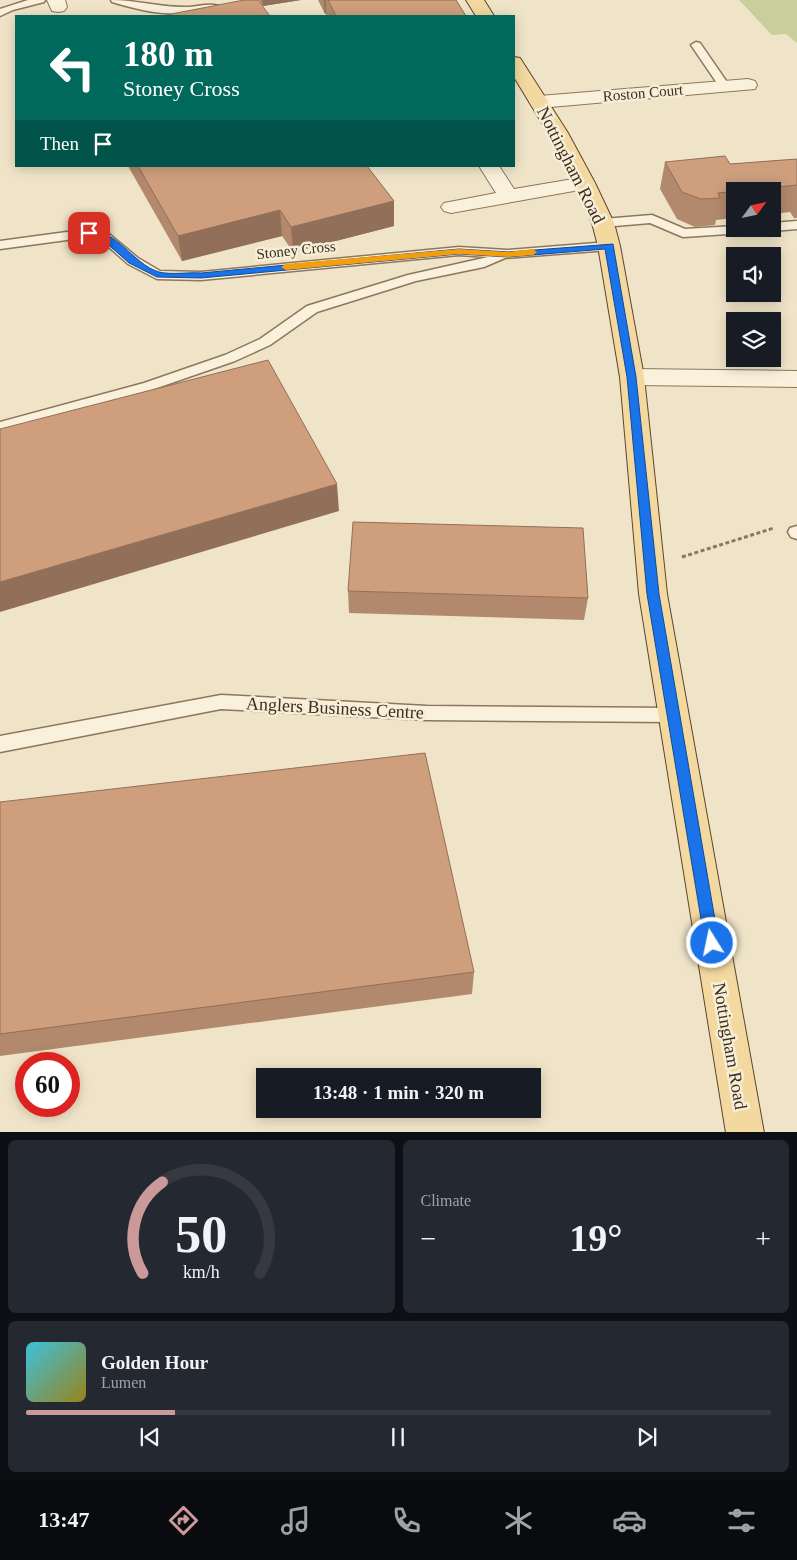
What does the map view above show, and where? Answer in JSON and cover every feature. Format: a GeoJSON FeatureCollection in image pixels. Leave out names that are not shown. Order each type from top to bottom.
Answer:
{"type":"FeatureCollection","features":[{"type":"Feature","properties":{"kind":"main road"},"geometry":{"type":"LineString","coordinates":[[475,0],[484,15]]}},
{"type":"Feature","properties":{"kind":"main road","name":"Nottingham Road"},"geometry":{"type":"LineString","coordinates":[[515,64],[558,133],[585,183],[606,234],[632,377],[653,594],[745,1132]]}},
{"type":"Feature","properties":{"kind":"street","name":"Roston Court"},"geometry":{"type":"LineString","coordinates":[[539,102],[748,85]]}},
{"type":"Feature","properties":{"kind":"street"},"geometry":{"type":"LineString","coordinates":[[490,167],[509,197]]}},
{"type":"Feature","properties":{"kind":"street"},"geometry":{"type":"LineString","coordinates":[[451,207],[585,183]]}},
{"type":"Feature","properties":{"kind":"street"},"geometry":{"type":"LineString","coordinates":[[632,377],[797,379]]}},
{"type":"Feature","properties":{"kind":"lane"},"geometry":{"type":"LineString","coordinates":[[0,13],[9,8],[40,0]]}},
{"type":"Feature","properties":{"kind":"lane"},"geometry":{"type":"LineString","coordinates":[[116,0],[154,9],[225,8]]}},
{"type":"Feature","properties":{"kind":"lane"},"geometry":{"type":"LineString","coordinates":[[696,45],[725,87]]}},
{"type":"Feature","properties":{"kind":"lane","name":"Stoney Cross"},"geometry":{"type":"LineString","coordinates":[[0,244],[89,233],[96,234],[105,237],[133,261],[157,275],[201,276],[459,251],[508,254],[606,234],[652,219],[683,233],[726,230]]}},
{"type":"Feature","properties":{"kind":"lane"},"geometry":{"type":"LineString","coordinates":[[781,226],[797,225]]}},
{"type":"Feature","properties":{"kind":"lane"},"geometry":{"type":"LineString","coordinates":[[0,427],[149,386],[230,358],[265,342],[312,309],[414,278],[478,264],[508,254]]}},
{"type":"Feature","properties":{"kind":"lane","name":"Anglers Business Centre"},"geometry":{"type":"LineString","coordinates":[[0,744],[221,702],[427,713],[673,715]]}},
{"type":"Feature","properties":{"kind":"path"},"geometry":{"type":"LineString","coordinates":[[650,567],[789,523],[796,532]]}},
{"type":"Feature","properties":{"kind":"green space"},"geometry":{"type":"Polygon","coordinates":[[[739,0],[797,0],[797,43],[786,34],[772,35],[739,0]]]}},
{"type":"Feature","properties":{"kind":"building"},"geometry":{"type":"Polygon","coordinates":[[[244,0],[258,0],[269,15],[166,15],[244,0]]]}},
{"type":"Feature","properties":{"kind":"building"},"geometry":{"type":"Polygon","coordinates":[[[328,0],[456,0],[465,15],[336,15],[328,0]]]}},
{"type":"Feature","properties":{"kind":"building"},"geometry":{"type":"Polygon","coordinates":[[[725,156],[730,164],[797,159],[797,185],[781,187],[781,182],[726,182],[726,192],[718,193],[720,198],[701,199],[682,192],[665,162],[725,156]]]}},
{"type":"Feature","properties":{"kind":"building"},"geometry":{"type":"Polygon","coordinates":[[[139,167],[368,167],[394,201],[291,227],[280,210],[178,236],[139,167]]]}},
{"type":"Feature","properties":{"kind":"building"},"geometry":{"type":"Polygon","coordinates":[[[268,360],[337,484],[0,582],[0,429],[268,360]]]}},
{"type":"Feature","properties":{"kind":"building"},"geometry":{"type":"Polygon","coordinates":[[[353,522],[583,528],[588,598],[348,591],[353,522]]]}},
{"type":"Feature","properties":{"kind":"building"},"geometry":{"type":"Polygon","coordinates":[[[425,753],[474,972],[0,1034],[0,802],[425,753]]]}},
{"type":"Feature","properties":{"kind":"slow traffic"},"geometry":{"type":"LineString","coordinates":[[286,267],[459,251],[508,254],[533,252]]}},
{"type":"Feature","properties":{"kind":"route"},"geometry":{"type":"LineString","coordinates":[[89,233],[105,237],[133,261],[157,275],[201,276],[459,251],[508,254],[609,246],[632,377],[653,594],[712,943]]}}]}
